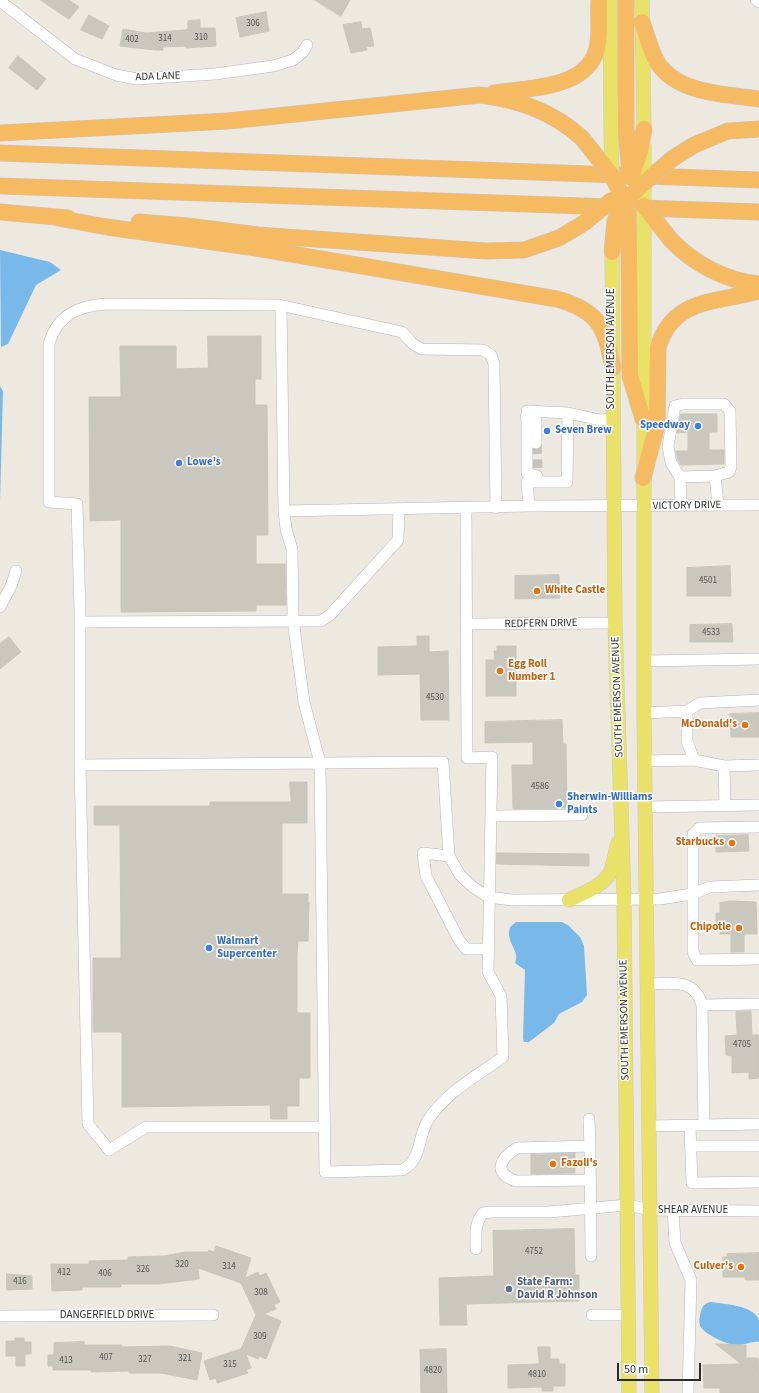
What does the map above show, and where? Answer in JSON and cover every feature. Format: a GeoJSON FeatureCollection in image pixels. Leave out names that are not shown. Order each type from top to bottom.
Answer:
{"type":"FeatureCollection","features":[{"type":"Feature","properties":{"kind":"highway"},"geometry":{"type":"LineString","coordinates":[[0,133],[228,121],[480,95],[556,84],[578,75],[593,58],[598,43],[598,0]]}},
{"type":"Feature","properties":{"kind":"highway"},"geometry":{"type":"LineString","coordinates":[[626,0],[619,130],[628,191],[628,218],[637,252],[630,376],[643,419]]}},
{"type":"Feature","properties":{"kind":"highway"},"geometry":{"type":"LineString","coordinates":[[642,22],[653,55],[671,79],[688,87],[759,100]]}},
{"type":"Feature","properties":{"kind":"highway"},"geometry":{"type":"LineString","coordinates":[[480,95],[502,98],[531,106],[554,117],[582,138],[612,176],[644,206],[671,240],[695,260],[712,271],[732,279],[759,284]]}},
{"type":"Feature","properties":{"kind":"highway"},"geometry":{"type":"LineString","coordinates":[[0,212],[58,218],[188,226],[258,235],[486,252],[524,250],[559,238],[584,223],[672,159],[694,145],[728,131],[759,129]]}},
{"type":"Feature","properties":{"kind":"highway"},"geometry":{"type":"LineString","coordinates":[[612,252],[615,221],[628,191],[640,151],[644,130]]}},
{"type":"Feature","properties":{"kind":"highway"},"geometry":{"type":"LineString","coordinates":[[0,153],[759,180]]}},
{"type":"Feature","properties":{"kind":"highway"},"geometry":{"type":"LineString","coordinates":[[0,186],[759,212]]}},
{"type":"Feature","properties":{"kind":"highway"},"geometry":{"type":"LineString","coordinates":[[58,218],[107,227],[256,248],[557,299],[572,303],[595,318],[606,335],[612,368]]}},
{"type":"Feature","properties":{"kind":"highway"},"geometry":{"type":"LineString","coordinates":[[643,478],[658,425],[658,348],[661,336],[668,326],[683,311],[694,305],[759,291]]}},
{"type":"Feature","properties":{"kind":"main road"},"geometry":{"type":"LineString","coordinates":[[610,0],[619,130],[612,176]]}},
{"type":"Feature","properties":{"kind":"main road"},"geometry":{"type":"LineString","coordinates":[[642,0],[644,130]]}},
{"type":"Feature","properties":{"kind":"main road"},"geometry":{"type":"LineString","coordinates":[[637,252],[644,206]]}},
{"type":"Feature","properties":{"kind":"main road","name":"SOUTH EMERSON AVENUE"},"geometry":{"type":"LineString","coordinates":[[612,252],[615,623],[624,899],[629,1393]]}},
{"type":"Feature","properties":{"kind":"main road","name":"SOUTH EMERSON AVENUE"},"geometry":{"type":"LineString","coordinates":[[643,419],[644,713],[652,1393]]}},
{"type":"Feature","properties":{"kind":"main road"},"geometry":{"type":"LineString","coordinates":[[569,900],[594,888],[604,880],[610,872],[622,829]]}},
{"type":"Feature","properties":{"kind":"street","name":"ADA LANE"},"geometry":{"type":"LineString","coordinates":[[0,1],[75,59],[111,74],[137,79],[215,74],[273,66],[293,60],[303,52],[307,45]]}},
{"type":"Feature","properties":{"kind":"street"},"geometry":{"type":"LineString","coordinates":[[325,1127],[146,1127],[109,1150],[88,1124],[80,766],[80,622],[77,504],[49,502],[48,344],[63,319],[73,310],[87,305],[280,306],[402,332],[413,344],[422,349],[483,350],[491,355],[494,364],[496,508]]}},
{"type":"Feature","properties":{"kind":"street"},"geometry":{"type":"LineString","coordinates":[[280,306],[284,511],[286,529],[292,549],[293,620],[304,702],[320,763],[326,1172],[402,1170],[409,1167],[417,1152],[428,1121],[445,1099],[503,1057],[501,996],[488,972],[491,897],[492,757],[467,758],[466,508]]}},
{"type":"Feature","properties":{"kind":"street"},"geometry":{"type":"LineString","coordinates":[[680,477],[715,476],[729,472],[731,467],[730,411],[724,404],[683,404],[675,406],[668,446],[671,464],[680,477],[681,506]]}},
{"type":"Feature","properties":{"kind":"street"},"geometry":{"type":"LineString","coordinates":[[568,413],[567,482],[526,473],[527,411],[568,413],[600,420],[613,419]]}},
{"type":"Feature","properties":{"kind":"street"},"geometry":{"type":"LineString","coordinates":[[526,417],[536,421],[536,443]]}},
{"type":"Feature","properties":{"kind":"street"},"geometry":{"type":"LineString","coordinates":[[643,419],[656,431],[668,446]]}},
{"type":"Feature","properties":{"kind":"street"},"geometry":{"type":"LineString","coordinates":[[528,506],[527,482],[537,475]]}},
{"type":"Feature","properties":{"kind":"street"},"geometry":{"type":"LineString","coordinates":[[715,476],[718,505]]}},
{"type":"Feature","properties":{"kind":"street","name":"VICTORY DRIVE"},"geometry":{"type":"LineString","coordinates":[[284,511],[496,508],[528,506],[759,505]]}},
{"type":"Feature","properties":{"kind":"street"},"geometry":{"type":"LineString","coordinates":[[80,622],[321,621],[330,615],[398,540],[399,509]]}},
{"type":"Feature","properties":{"kind":"street"},"geometry":{"type":"LineString","coordinates":[[0,607],[11,586],[16,571]]}},
{"type":"Feature","properties":{"kind":"street","name":"REDFERN DRIVE"},"geometry":{"type":"LineString","coordinates":[[466,624],[615,623]]}},
{"type":"Feature","properties":{"kind":"street"},"geometry":{"type":"LineString","coordinates":[[645,661],[759,659]]}},
{"type":"Feature","properties":{"kind":"street"},"geometry":{"type":"LineString","coordinates":[[644,713],[687,711],[700,703],[759,700]]}},
{"type":"Feature","properties":{"kind":"street"},"geometry":{"type":"LineString","coordinates":[[687,711],[687,741],[694,760]]}},
{"type":"Feature","properties":{"kind":"street"},"geometry":{"type":"LineString","coordinates":[[645,761],[694,760],[724,766],[759,765]]}},
{"type":"Feature","properties":{"kind":"street"},"geometry":{"type":"LineString","coordinates":[[80,766],[443,762],[449,856],[460,875],[473,887],[491,897],[512,900],[646,899],[692,894],[710,887],[759,885]]}},
{"type":"Feature","properties":{"kind":"street"},"geometry":{"type":"LineString","coordinates":[[724,766],[725,806]]}},
{"type":"Feature","properties":{"kind":"street"},"geometry":{"type":"LineString","coordinates":[[645,807],[759,804]]}},
{"type":"Feature","properties":{"kind":"street"},"geometry":{"type":"LineString","coordinates":[[491,816],[582,815]]}},
{"type":"Feature","properties":{"kind":"street"},"geometry":{"type":"LineString","coordinates":[[759,828],[699,828],[693,834],[692,894],[693,952],[697,960],[759,959]]}},
{"type":"Feature","properties":{"kind":"street"},"geometry":{"type":"LineString","coordinates":[[449,856],[424,853],[426,876],[459,940],[466,949],[489,949]]}},
{"type":"Feature","properties":{"kind":"street"},"geometry":{"type":"LineString","coordinates":[[647,984],[681,984],[693,988],[699,995],[702,1005],[704,1125]]}},
{"type":"Feature","properties":{"kind":"street"},"geometry":{"type":"LineString","coordinates":[[702,1005],[759,1004]]}},
{"type":"Feature","properties":{"kind":"street"},"geometry":{"type":"LineString","coordinates":[[589,1120],[591,1256]]}},
{"type":"Feature","properties":{"kind":"street"},"geometry":{"type":"LineString","coordinates":[[649,1126],[759,1124]]}},
{"type":"Feature","properties":{"kind":"street"},"geometry":{"type":"LineString","coordinates":[[690,1126],[692,1182],[759,1182]]}},
{"type":"Feature","properties":{"kind":"street"},"geometry":{"type":"LineString","coordinates":[[590,1146],[517,1148],[507,1154],[501,1166],[502,1173],[508,1178],[516,1181],[590,1180]]}},
{"type":"Feature","properties":{"kind":"street"},"geometry":{"type":"LineString","coordinates":[[690,1146],[759,1146]]}},
{"type":"Feature","properties":{"kind":"street","name":"SHEAR AVENUE"},"geometry":{"type":"LineString","coordinates":[[476,1249],[476,1228],[478,1220],[483,1213],[549,1212],[590,1207],[627,1205],[651,1210],[759,1211]]}},
{"type":"Feature","properties":{"kind":"street"},"geometry":{"type":"LineString","coordinates":[[673,1210],[675,1243],[690,1280],[688,1393]]}},
{"type":"Feature","properties":{"kind":"street","name":"DANGERFIELD DRIVE"},"geometry":{"type":"LineString","coordinates":[[0,1316],[213,1315]]}},
{"type":"Feature","properties":{"kind":"street"},"geometry":{"type":"LineString","coordinates":[[592,1315],[628,1315]]}},
{"type":"Feature","properties":{"kind":"water"},"geometry":{"type":"Polygon","coordinates":[[[0,250],[50,262],[61,270],[36,285],[8,344],[1,347],[0,250]]]}},
{"type":"Feature","properties":{"kind":"water"},"geometry":{"type":"Polygon","coordinates":[[[0,386],[3,391],[0,502],[0,386]]]}},
{"type":"Feature","properties":{"kind":"water"},"geometry":{"type":"Polygon","coordinates":[[[516,922],[562,922],[568,925],[580,937],[584,946],[587,995],[582,1002],[559,1014],[554,1023],[529,1042],[524,1042],[523,1038],[525,970],[515,963],[516,955],[509,933],[510,927],[516,922]]]}},
{"type":"Feature","properties":{"kind":"water"},"geometry":{"type":"Polygon","coordinates":[[[710,1302],[738,1306],[751,1311],[756,1315],[759,1320],[759,1342],[738,1345],[731,1344],[716,1338],[702,1329],[699,1318],[702,1308],[705,1304],[710,1302]]]}},
{"type":"Feature","properties":{"kind":"building"},"geometry":{"type":"Polygon","coordinates":[[[41,0],[69,0],[79,7],[69,19],[41,0]]]}},
{"type":"Feature","properties":{"kind":"building"},"geometry":{"type":"Polygon","coordinates":[[[315,0],[350,0],[341,16],[315,0]]]}},
{"type":"Feature","properties":{"kind":"building"},"geometry":{"type":"Polygon","coordinates":[[[266,12],[269,31],[240,37],[236,18],[266,12]]]}},
{"type":"Feature","properties":{"kind":"building"},"geometry":{"type":"Polygon","coordinates":[[[89,15],[109,26],[102,39],[81,30],[89,15]]]}},
{"type":"Feature","properties":{"kind":"building"},"geometry":{"type":"Polygon","coordinates":[[[200,20],[200,28],[215,28],[216,46],[186,48],[186,46],[162,47],[163,50],[155,50],[120,46],[123,29],[146,33],[185,30],[188,29],[188,21],[200,20]]]}},
{"type":"Feature","properties":{"kind":"building"},"geometry":{"type":"Polygon","coordinates":[[[361,22],[362,29],[370,28],[374,46],[366,47],[367,50],[351,53],[343,25],[361,22]]]}},
{"type":"Feature","properties":{"kind":"building"},"geometry":{"type":"Polygon","coordinates":[[[18,56],[46,79],[37,90],[9,68],[18,56]]]}},
{"type":"Feature","properties":{"kind":"building","name":"Lowe's"},"geometry":{"type":"Polygon","coordinates":[[[208,336],[261,336],[261,379],[255,379],[255,405],[267,405],[268,535],[256,535],[256,564],[285,564],[286,605],[256,605],[256,611],[121,612],[121,520],[90,521],[89,397],[121,397],[120,346],[176,346],[176,369],[208,368],[208,336]]]}},
{"type":"Feature","properties":{"kind":"building"},"geometry":{"type":"Polygon","coordinates":[[[681,414],[717,414],[717,432],[709,432],[709,450],[724,450],[724,464],[681,465],[676,451],[688,451],[688,432],[677,433],[681,414]]]}},
{"type":"Feature","properties":{"kind":"building"},"geometry":{"type":"Polygon","coordinates":[[[730,566],[731,596],[687,596],[687,568],[730,566]]]}},
{"type":"Feature","properties":{"kind":"building","name":"White Castle"},"geometry":{"type":"Polygon","coordinates":[[[559,575],[560,598],[515,599],[515,576],[559,575]]]}},
{"type":"Feature","properties":{"kind":"building"},"geometry":{"type":"Polygon","coordinates":[[[732,624],[733,642],[690,642],[690,625],[732,624]]]}},
{"type":"Feature","properties":{"kind":"building"},"geometry":{"type":"Polygon","coordinates":[[[417,636],[429,636],[429,652],[448,651],[449,720],[421,720],[420,674],[378,675],[378,647],[417,646],[417,636]]]}},
{"type":"Feature","properties":{"kind":"building"},"geometry":{"type":"Polygon","coordinates":[[[9,637],[21,652],[0,669],[0,644],[9,637]]]}},
{"type":"Feature","properties":{"kind":"building"},"geometry":{"type":"Polygon","coordinates":[[[497,646],[516,646],[516,696],[486,696],[486,660],[495,660],[494,651],[497,651],[497,646]]]}},
{"type":"Feature","properties":{"kind":"building","name":"McDonald's"},"geometry":{"type":"Polygon","coordinates":[[[759,713],[759,737],[731,737],[730,714],[759,713]]]}},
{"type":"Feature","properties":{"kind":"building"},"geometry":{"type":"Polygon","coordinates":[[[562,720],[563,744],[566,744],[567,808],[513,809],[512,765],[533,765],[533,742],[485,743],[485,722],[562,720]]]}},
{"type":"Feature","properties":{"kind":"building","name":"Walmart Supercenter"},"geometry":{"type":"Polygon","coordinates":[[[290,782],[307,782],[307,823],[282,823],[282,894],[308,894],[309,903],[308,941],[298,941],[297,1013],[310,1013],[310,1078],[299,1078],[299,1106],[287,1106],[287,1119],[271,1119],[270,1105],[122,1107],[122,1032],[93,1032],[93,958],[121,958],[120,825],[94,825],[94,806],[210,806],[210,802],[291,802],[290,782]]]}},
{"type":"Feature","properties":{"kind":"building","name":"Starbucks"},"geometry":{"type":"Polygon","coordinates":[[[748,835],[749,851],[716,852],[716,836],[748,835]]]}},
{"type":"Feature","properties":{"kind":"building"},"geometry":{"type":"Polygon","coordinates":[[[497,853],[589,854],[589,866],[497,864],[497,853]]]}},
{"type":"Feature","properties":{"kind":"building","name":"Chipotle"},"geometry":{"type":"Polygon","coordinates":[[[730,901],[756,902],[757,934],[744,934],[744,952],[731,952],[731,934],[720,934],[720,923],[716,923],[716,913],[720,913],[720,903],[730,901]]]}},
{"type":"Feature","properties":{"kind":"building"},"geometry":{"type":"Polygon","coordinates":[[[751,1011],[752,1035],[759,1035],[759,1078],[749,1079],[749,1072],[732,1073],[732,1056],[726,1055],[725,1036],[737,1035],[736,1012],[751,1011]]]}},
{"type":"Feature","properties":{"kind":"building","name":"Fazoli's"},"geometry":{"type":"Polygon","coordinates":[[[575,1153],[575,1173],[531,1174],[531,1155],[575,1153]]]}},
{"type":"Feature","properties":{"kind":"building"},"geometry":{"type":"Polygon","coordinates":[[[574,1229],[575,1275],[579,1275],[579,1301],[466,1304],[467,1325],[440,1325],[439,1278],[494,1276],[493,1231],[574,1229]]]}},
{"type":"Feature","properties":{"kind":"building"},"geometry":{"type":"Polygon","coordinates":[[[216,1246],[251,1258],[245,1278],[258,1272],[260,1276],[266,1273],[280,1302],[274,1305],[276,1309],[264,1314],[281,1321],[266,1359],[259,1356],[258,1359],[246,1354],[251,1368],[246,1370],[248,1373],[217,1383],[216,1378],[210,1380],[204,1361],[241,1349],[256,1315],[241,1283],[198,1268],[199,1279],[159,1284],[121,1284],[121,1287],[82,1287],[82,1290],[52,1291],[51,1264],[89,1264],[89,1261],[128,1260],[128,1257],[164,1256],[185,1252],[208,1252],[209,1250],[214,1252],[216,1246]]]}},
{"type":"Feature","properties":{"kind":"building","name":"Culver's"},"geometry":{"type":"Polygon","coordinates":[[[759,1253],[759,1280],[745,1280],[745,1277],[723,1277],[723,1257],[727,1257],[727,1254],[759,1253]]]}},
{"type":"Feature","properties":{"kind":"building"},"geometry":{"type":"Polygon","coordinates":[[[7,1274],[32,1276],[32,1289],[7,1290],[7,1274]]]}},
{"type":"Feature","properties":{"kind":"building"},"geometry":{"type":"Polygon","coordinates":[[[15,1338],[24,1338],[24,1342],[31,1342],[31,1354],[25,1354],[25,1366],[16,1366],[16,1356],[6,1356],[6,1341],[15,1341],[15,1338]]]}},
{"type":"Feature","properties":{"kind":"building"},"geometry":{"type":"Polygon","coordinates":[[[84,1342],[84,1345],[122,1345],[122,1347],[170,1346],[202,1353],[197,1380],[161,1373],[53,1370],[53,1366],[48,1366],[48,1355],[54,1355],[54,1343],[84,1342]]]}},
{"type":"Feature","properties":{"kind":"building"},"geometry":{"type":"Polygon","coordinates":[[[716,1344],[746,1345],[746,1358],[758,1358],[759,1393],[720,1393],[720,1388],[704,1388],[703,1365],[741,1364],[716,1344]]]}},
{"type":"Feature","properties":{"kind":"building"},"geometry":{"type":"Polygon","coordinates":[[[538,1347],[550,1347],[550,1359],[559,1359],[559,1364],[565,1364],[565,1386],[553,1386],[553,1391],[542,1391],[542,1387],[508,1388],[508,1365],[539,1364],[538,1347]]]}},
{"type":"Feature","properties":{"kind":"building"},"geometry":{"type":"Polygon","coordinates":[[[446,1349],[447,1393],[421,1393],[420,1350],[446,1349]]]}},
{"type":"Feature","properties":{"kind":"tunnel"},"geometry":{"type":"LineString","coordinates":[[536,443],[537,468]]}},
{"type":"Feature","properties":{"kind":"place","name":"Speedway"},"geometry":{"type":"Point","coordinates":[698,426]}},
{"type":"Feature","properties":{"kind":"place","name":"Seven Brew"},"geometry":{"type":"Point","coordinates":[547,431]}},
{"type":"Feature","properties":{"kind":"place","name":"Lowe's"},"geometry":{"type":"Point","coordinates":[179,463]}},
{"type":"Feature","properties":{"kind":"place","name":"White Castle"},"geometry":{"type":"Point","coordinates":[537,591]}},
{"type":"Feature","properties":{"kind":"place","name":"Egg Roll Number 1"},"geometry":{"type":"Point","coordinates":[500,671]}},
{"type":"Feature","properties":{"kind":"place","name":"McDonald's"},"geometry":{"type":"Point","coordinates":[745,725]}},
{"type":"Feature","properties":{"kind":"place","name":"Sherwin-Williams Paints"},"geometry":{"type":"Point","coordinates":[559,804]}},
{"type":"Feature","properties":{"kind":"place","name":"Starbucks"},"geometry":{"type":"Point","coordinates":[732,843]}},
{"type":"Feature","properties":{"kind":"place","name":"Chipotle"},"geometry":{"type":"Point","coordinates":[739,928]}},
{"type":"Feature","properties":{"kind":"place","name":"Walmart Supercenter"},"geometry":{"type":"Point","coordinates":[209,948]}},
{"type":"Feature","properties":{"kind":"place","name":"Fazoli's"},"geometry":{"type":"Point","coordinates":[553,1164]}},
{"type":"Feature","properties":{"kind":"place","name":"Culver's"},"geometry":{"type":"Point","coordinates":[741,1267]}},
{"type":"Feature","properties":{"kind":"place","name":"State Farm: David R Johnson"},"geometry":{"type":"Point","coordinates":[509,1289]}}]}
